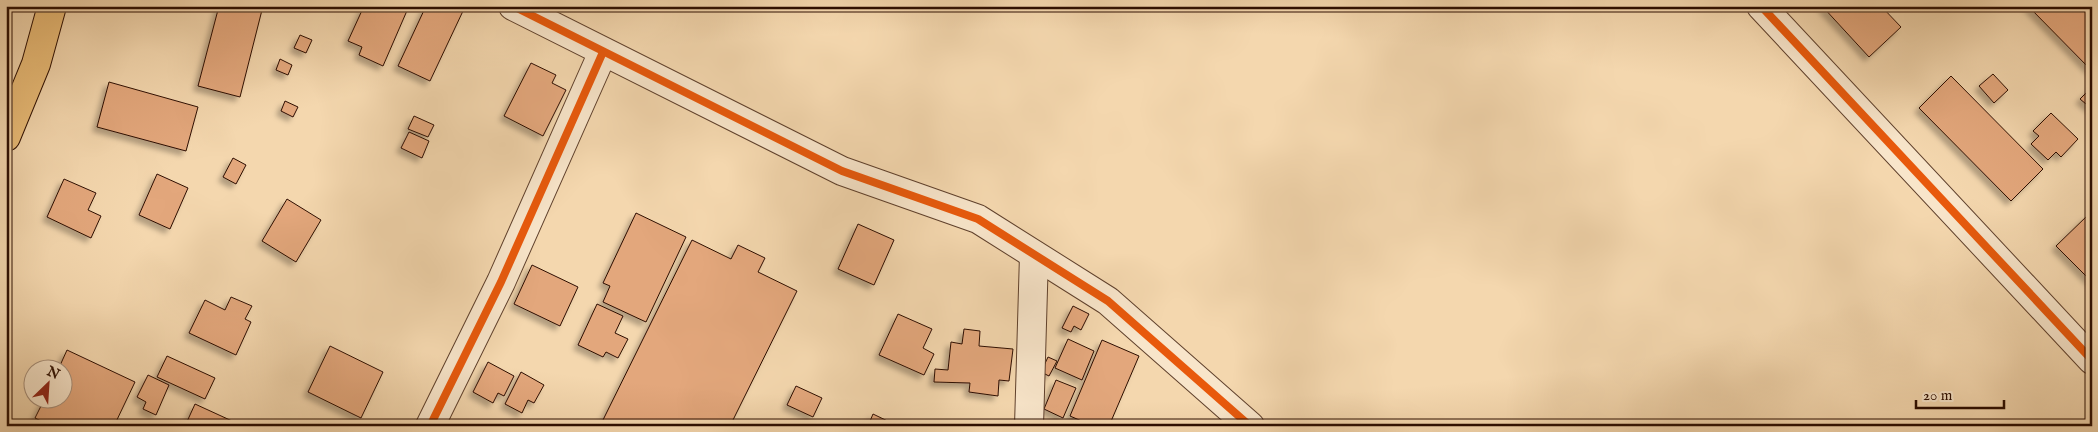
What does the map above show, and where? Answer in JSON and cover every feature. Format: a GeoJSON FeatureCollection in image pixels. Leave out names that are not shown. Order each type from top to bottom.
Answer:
{"type":"FeatureCollection","features":[{"type":"Feature","properties":{"kind":"main road"},"geometry":{"type":"LineString","coordinates":[[6,137],[36,64],[52,6]]}},
{"type":"Feature","properties":{"kind":"street"},"geometry":{"type":"LineString","coordinates":[[513,6],[842,171],[978,219],[1108,301],[1250,426]]}},
{"type":"Feature","properties":{"kind":"street"},"geometry":{"type":"LineString","coordinates":[[1761,6],[2092,360]]}},
{"type":"Feature","properties":{"kind":"street"},"geometry":{"type":"LineString","coordinates":[[430,426],[501,282],[603,52]]}},
{"type":"Feature","properties":{"kind":"street"},"geometry":{"type":"LineString","coordinates":[[1029,426],[1034,255]]}},
{"type":"Feature","properties":{"kind":"building"},"geometry":{"type":"Polygon","coordinates":[[[219,6],[263,6],[240,97],[198,86],[219,6]]]}},
{"type":"Feature","properties":{"kind":"building"},"geometry":{"type":"Polygon","coordinates":[[[364,6],[409,6],[383,66],[359,55],[362,47],[348,41],[364,6]]]}},
{"type":"Feature","properties":{"kind":"building"},"geometry":{"type":"Polygon","coordinates":[[[426,6],[454,6],[463,11],[430,81],[398,66],[426,6]]]}},
{"type":"Feature","properties":{"kind":"building"},"geometry":{"type":"Polygon","coordinates":[[[1822,6],[1881,6],[1901,27],[1869,57],[1822,6]]]}},
{"type":"Feature","properties":{"kind":"building"},"geometry":{"type":"Polygon","coordinates":[[[2028,6],[2092,6],[2092,71],[2028,6]]]}},
{"type":"Feature","properties":{"kind":"building"},"geometry":{"type":"Polygon","coordinates":[[[300,35],[312,40],[306,53],[294,48],[300,35]]]}},
{"type":"Feature","properties":{"kind":"building"},"geometry":{"type":"Polygon","coordinates":[[[280,59],[292,65],[288,75],[276,70],[280,59]]]}},
{"type":"Feature","properties":{"kind":"building"},"geometry":{"type":"Polygon","coordinates":[[[531,63],[556,75],[552,83],[566,90],[543,136],[504,116],[531,63]]]}},
{"type":"Feature","properties":{"kind":"building"},"geometry":{"type":"Polygon","coordinates":[[[1993,74],[2008,90],[1994,103],[1979,86],[1993,74]]]}},
{"type":"Feature","properties":{"kind":"building"},"geometry":{"type":"Polygon","coordinates":[[[1951,76],[2043,169],[2011,201],[1919,108],[1951,76]]]}},
{"type":"Feature","properties":{"kind":"building"},"geometry":{"type":"Polygon","coordinates":[[[109,82],[198,107],[186,151],[97,127],[109,82]]]}},
{"type":"Feature","properties":{"kind":"building"},"geometry":{"type":"Polygon","coordinates":[[[2092,87],[2092,109],[2080,99],[2092,87]]]}},
{"type":"Feature","properties":{"kind":"building"},"geometry":{"type":"Polygon","coordinates":[[[285,101],[298,107],[293,117],[281,111],[285,101]]]}},
{"type":"Feature","properties":{"kind":"building"},"geometry":{"type":"Polygon","coordinates":[[[2051,113],[2078,139],[2061,157],[2056,152],[2048,160],[2031,144],[2039,136],[2033,131],[2051,113]]]}},
{"type":"Feature","properties":{"kind":"building"},"geometry":{"type":"Polygon","coordinates":[[[414,116],[434,125],[428,137],[408,129],[414,116]]]}},
{"type":"Feature","properties":{"kind":"building"},"geometry":{"type":"Polygon","coordinates":[[[409,132],[429,141],[422,158],[401,148],[409,132]]]}},
{"type":"Feature","properties":{"kind":"building"},"geometry":{"type":"Polygon","coordinates":[[[233,158],[246,165],[236,184],[223,177],[233,158]]]}},
{"type":"Feature","properties":{"kind":"building"},"geometry":{"type":"Polygon","coordinates":[[[157,174],[188,188],[170,229],[139,215],[157,174]]]}},
{"type":"Feature","properties":{"kind":"building"},"geometry":{"type":"Polygon","coordinates":[[[64,179],[96,193],[88,210],[101,216],[91,238],[47,217],[64,179]]]}},
{"type":"Feature","properties":{"kind":"building"},"geometry":{"type":"Polygon","coordinates":[[[287,199],[321,220],[296,262],[262,241],[287,199]]]}},
{"type":"Feature","properties":{"kind":"building"},"geometry":{"type":"Polygon","coordinates":[[[636,213],[686,237],[646,322],[603,302],[610,286],[603,283],[636,213]]]}},
{"type":"Feature","properties":{"kind":"building"},"geometry":{"type":"Polygon","coordinates":[[[2088,215],[2092,218],[2092,282],[2056,246],[2088,215]]]}},
{"type":"Feature","properties":{"kind":"building"},"geometry":{"type":"Polygon","coordinates":[[[858,224],[894,240],[874,285],[838,269],[858,224]]]}},
{"type":"Feature","properties":{"kind":"building"},"geometry":{"type":"Polygon","coordinates":[[[692,240],[731,259],[738,245],[765,258],[758,272],[797,291],[730,426],[600,426],[692,240]]]}},
{"type":"Feature","properties":{"kind":"building"},"geometry":{"type":"Polygon","coordinates":[[[532,265],[578,287],[560,326],[514,304],[532,265]]]}},
{"type":"Feature","properties":{"kind":"building"},"geometry":{"type":"Polygon","coordinates":[[[231,297],[252,306],[245,319],[251,322],[236,355],[189,333],[205,300],[225,310],[231,297]]]}},
{"type":"Feature","properties":{"kind":"building"},"geometry":{"type":"Polygon","coordinates":[[[597,304],[623,316],[615,333],[628,339],[618,358],[606,352],[603,357],[578,345],[597,304]]]}},
{"type":"Feature","properties":{"kind":"building"},"geometry":{"type":"Polygon","coordinates":[[[1073,306],[1089,314],[1081,330],[1074,326],[1071,332],[1062,328],[1073,306]]]}},
{"type":"Feature","properties":{"kind":"building"},"geometry":{"type":"Polygon","coordinates":[[[898,314],[932,329],[923,348],[934,354],[924,375],[879,355],[898,314]]]}},
{"type":"Feature","properties":{"kind":"building"},"geometry":{"type":"Polygon","coordinates":[[[964,329],[980,331],[979,346],[1013,349],[1009,381],[999,380],[998,396],[969,392],[970,383],[934,382],[935,369],[948,370],[951,342],[962,344],[964,329]]]}},
{"type":"Feature","properties":{"kind":"building"},"geometry":{"type":"Polygon","coordinates":[[[1068,339],[1094,351],[1082,380],[1055,368],[1068,339]]]}},
{"type":"Feature","properties":{"kind":"building"},"geometry":{"type":"Polygon","coordinates":[[[1102,340],[1139,356],[1109,426],[1093,426],[1070,416],[1102,340]]]}},
{"type":"Feature","properties":{"kind":"building"},"geometry":{"type":"Polygon","coordinates":[[[330,346],[383,372],[361,418],[308,392],[330,346]]]}},
{"type":"Feature","properties":{"kind":"building"},"geometry":{"type":"Polygon","coordinates":[[[67,350],[135,382],[114,426],[51,426],[35,418],[39,410],[72,410],[72,360],[62,360],[67,350]]]}},
{"type":"Feature","properties":{"kind":"building"},"geometry":{"type":"Polygon","coordinates":[[[167,356],[215,378],[205,399],[157,377],[167,356]]]}},
{"type":"Feature","properties":{"kind":"building"},"geometry":{"type":"Polygon","coordinates":[[[1048,357],[1057,361],[1049,376],[1041,372],[1048,357]]]}},
{"type":"Feature","properties":{"kind":"building"},"geometry":{"type":"Polygon","coordinates":[[[488,362],[514,376],[504,396],[498,393],[493,403],[473,392],[488,362]]]}},
{"type":"Feature","properties":{"kind":"building"},"geometry":{"type":"Polygon","coordinates":[[[521,372],[544,385],[534,403],[528,400],[522,413],[505,404],[521,372]]]}},
{"type":"Feature","properties":{"kind":"building"},"geometry":{"type":"Polygon","coordinates":[[[148,375],[169,385],[156,415],[143,409],[146,402],[137,397],[148,375]]]}},
{"type":"Feature","properties":{"kind":"building"},"geometry":{"type":"Polygon","coordinates":[[[1056,380],[1076,388],[1063,418],[1044,409],[1056,380]]]}},
{"type":"Feature","properties":{"kind":"building"},"geometry":{"type":"Polygon","coordinates":[[[796,386],[822,398],[813,417],[787,405],[796,386]]]}},
{"type":"Feature","properties":{"kind":"building"},"geometry":{"type":"Polygon","coordinates":[[[195,404],[243,426],[185,426],[195,404]]]}},
{"type":"Feature","properties":{"kind":"building"},"geometry":{"type":"Polygon","coordinates":[[[873,414],[898,426],[868,426],[873,414]]]}},
{"type":"Feature","properties":{"kind":"cycle path"},"geometry":{"type":"LineString","coordinates":[[513,6],[842,171],[978,219],[1108,301],[1250,426]]}},
{"type":"Feature","properties":{"kind":"cycle path"},"geometry":{"type":"LineString","coordinates":[[1761,6],[2092,360]]}},
{"type":"Feature","properties":{"kind":"cycle path"},"geometry":{"type":"LineString","coordinates":[[430,426],[501,282],[603,52]]}}]}
